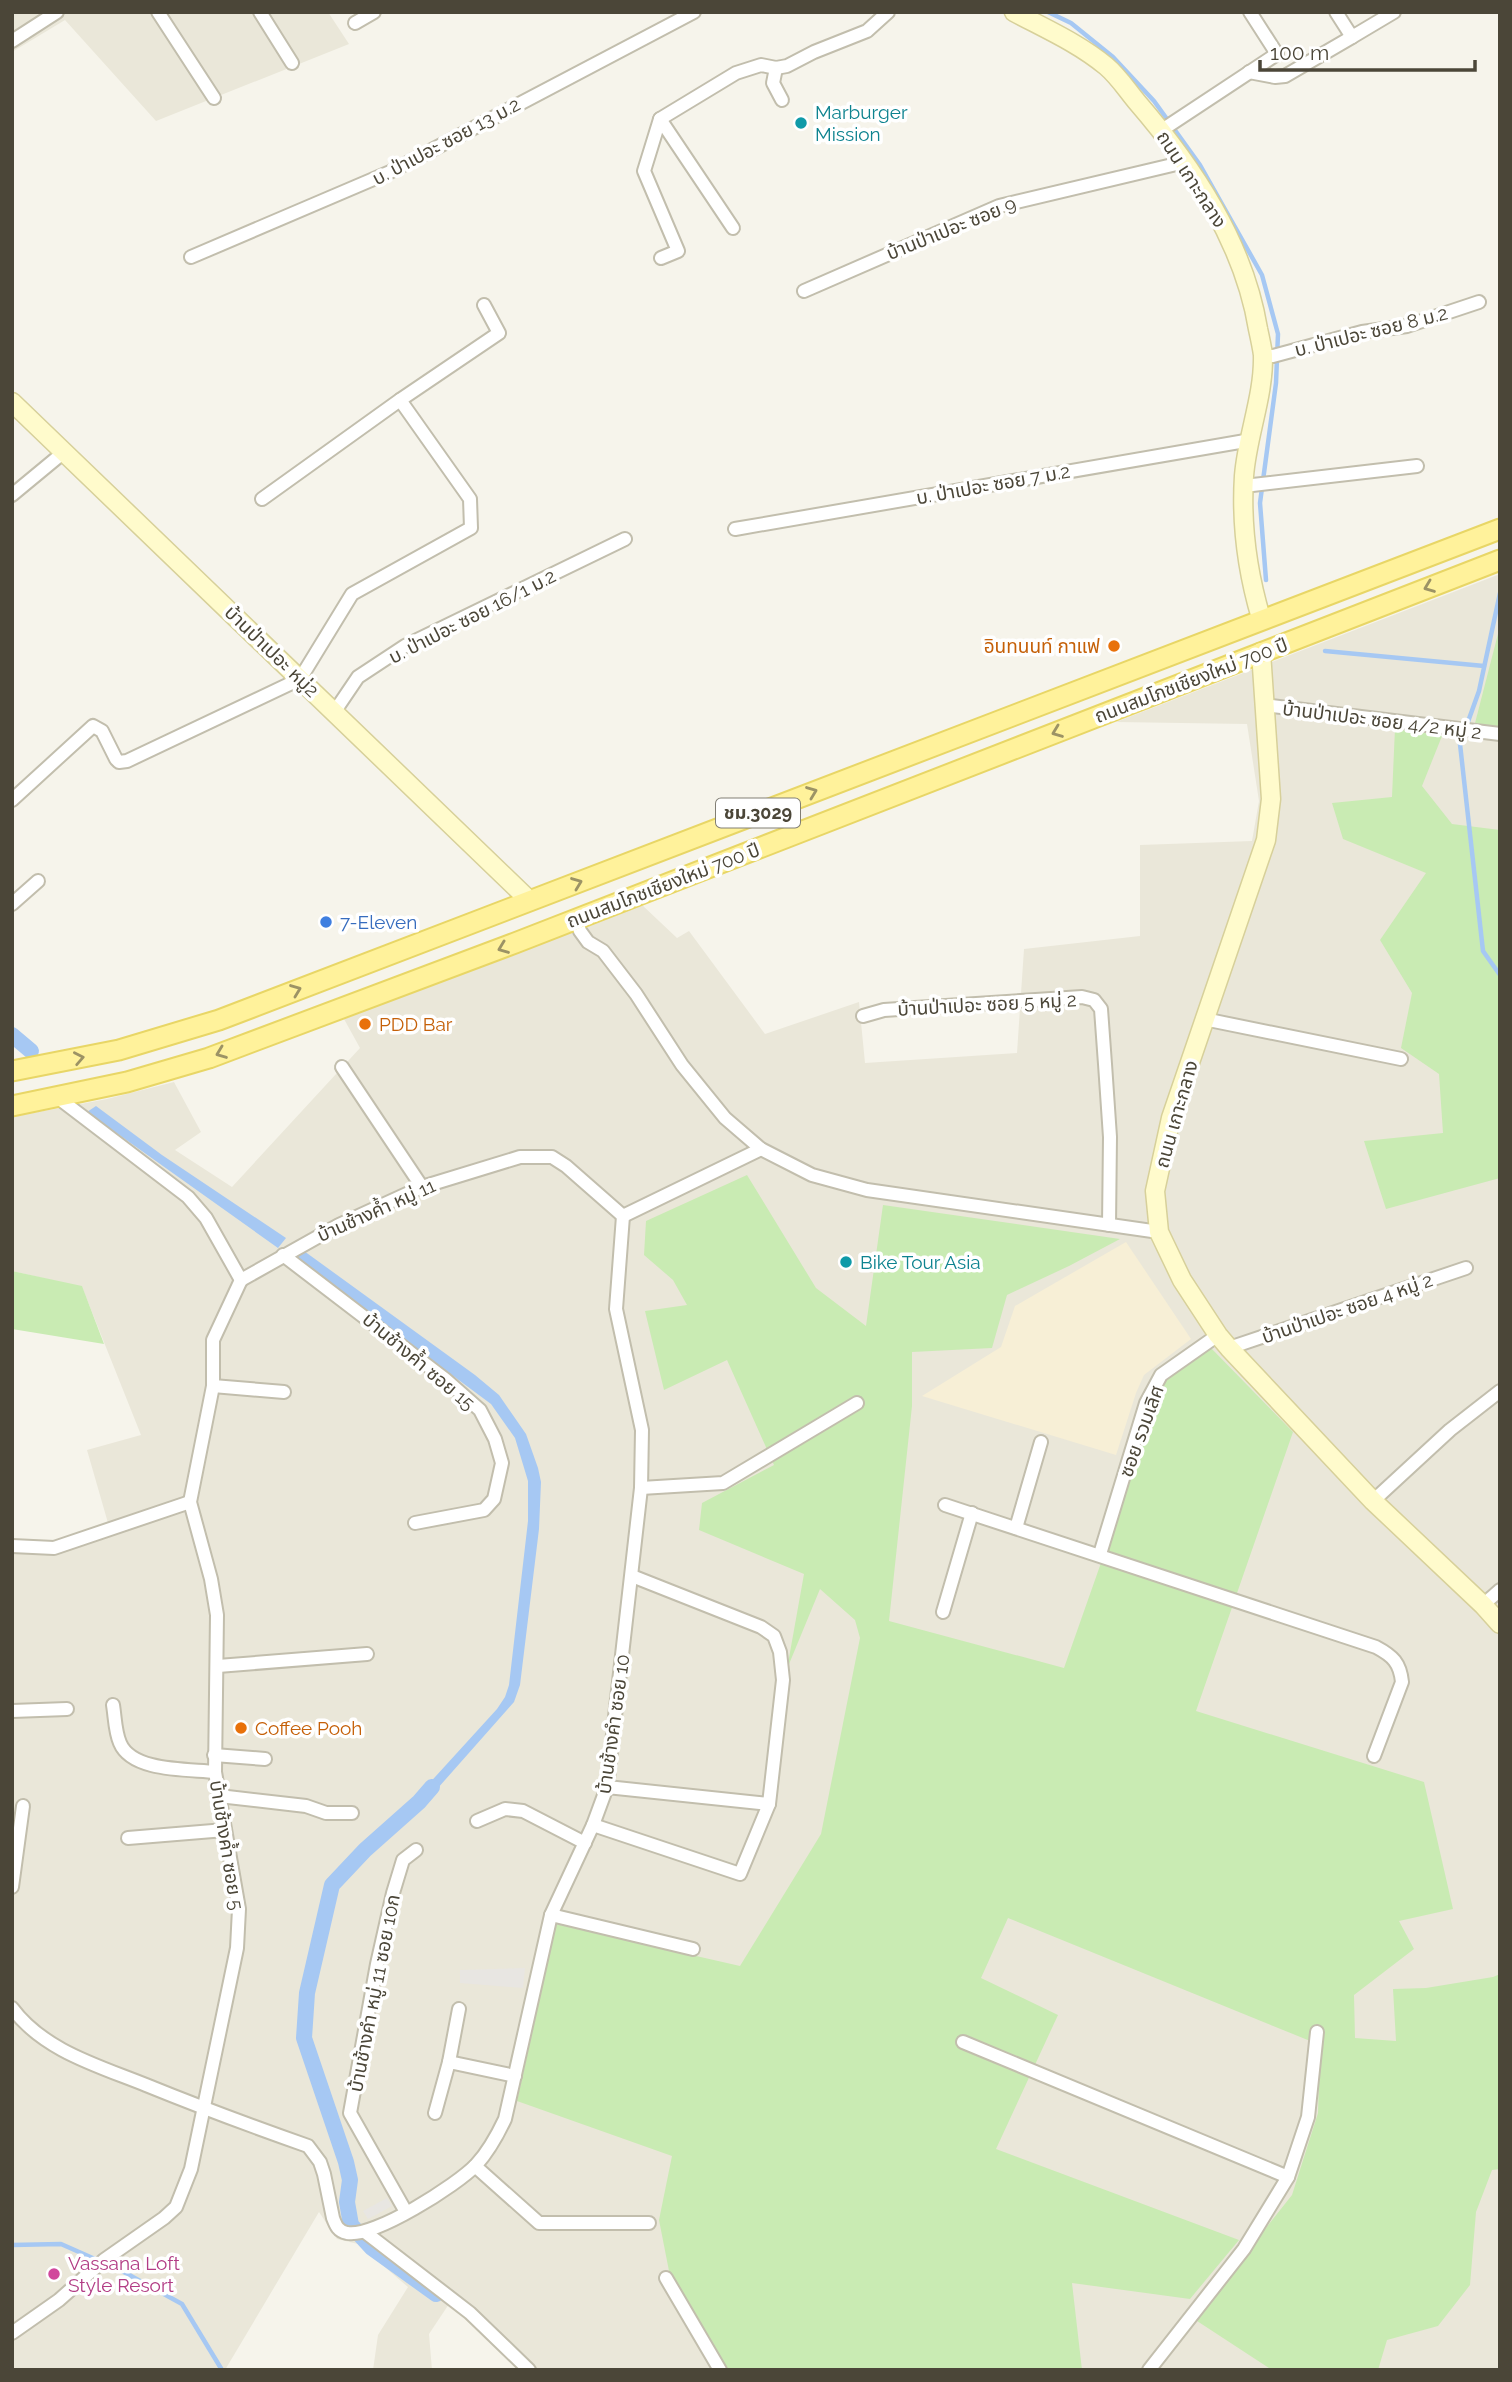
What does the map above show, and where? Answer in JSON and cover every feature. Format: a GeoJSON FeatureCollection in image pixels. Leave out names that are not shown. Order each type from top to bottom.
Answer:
{"type":"FeatureCollection","features":[{"type":"Feature","properties":{"kind":"main road","name":"ถนนสมโภชเชียงใหม่ 700 ปี"},"geometry":{"type":"LineString","coordinates":[[14,1067],[119,1050],[219,1020],[1498,529]]}},
{"type":"Feature","properties":{"kind":"main road","name":"ถนนสมโภชเชียงใหม่ 700 ปี"},"geometry":{"type":"LineString","coordinates":[[12,1106],[127,1082],[209,1058],[576,919],[1496,561]]}},
{"type":"Feature","properties":{"kind":"street"},"geometry":{"type":"LineString","coordinates":[[12,41],[57,12]]}},
{"type":"Feature","properties":{"kind":"street"},"geometry":{"type":"LineString","coordinates":[[158,12],[215,98]]}},
{"type":"Feature","properties":{"kind":"street"},"geometry":{"type":"LineString","coordinates":[[260,12],[292,63]]}},
{"type":"Feature","properties":{"kind":"street"},"geometry":{"type":"LineString","coordinates":[[355,23],[373,12]]}},
{"type":"Feature","properties":{"kind":"street","name":"บ. ป่าเปอะ ซอย 13 ม.2"},"geometry":{"type":"LineString","coordinates":[[191,257],[390,172],[694,12]]}},
{"type":"Feature","properties":{"kind":"street"},"geometry":{"type":"LineString","coordinates":[[661,258],[678,251],[645,172],[660,119],[736,73],[761,65],[776,68],[787,66],[867,30],[888,12]]}},
{"type":"Feature","properties":{"kind":"street"},"geometry":{"type":"LineString","coordinates":[[1168,126],[1277,54],[1250,12]]}},
{"type":"Feature","properties":{"kind":"street"},"geometry":{"type":"LineString","coordinates":[[1336,12],[1352,37]]}},
{"type":"Feature","properties":{"kind":"street"},"geometry":{"type":"LineString","coordinates":[[1249,72],[1285,76],[1394,12]]}},
{"type":"Feature","properties":{"kind":"street","name":"ถนน เกาะกลาง"},"geometry":{"type":"LineString","coordinates":[[1018,13],[1076,43],[1108,67],[1168,126],[1185,162],[1219,216],[1241,268],[1272,355],[1251,440],[1244,486],[1252,588],[1261,618]]}},
{"type":"Feature","properties":{"kind":"street"},"geometry":{"type":"LineString","coordinates":[[776,68],[773,83],[782,100]]}},
{"type":"Feature","properties":{"kind":"street"},"geometry":{"type":"LineString","coordinates":[[660,119],[733,228]]}},
{"type":"Feature","properties":{"kind":"street","name":"บ้านป่าเปอะ ซอย 9"},"geometry":{"type":"LineString","coordinates":[[804,291],[999,206],[1185,162]]}},
{"type":"Feature","properties":{"kind":"street","name":"บ. ป่าเปอะ ซอย 8 ม.2"},"geometry":{"type":"LineString","coordinates":[[1272,355],[1363,332],[1407,326],[1479,302]]}},
{"type":"Feature","properties":{"kind":"street"},"geometry":{"type":"LineString","coordinates":[[262,499],[499,333],[484,305]]}},
{"type":"Feature","properties":{"kind":"street"},"geometry":{"type":"LineString","coordinates":[[12,800],[93,726],[102,731],[116,759],[119,762],[127,761],[300,679],[352,594],[471,528],[470,499],[400,400]]}},
{"type":"Feature","properties":{"kind":"street","name":"บ้านป่าเปอะ หมู่2"},"geometry":{"type":"LineString","coordinates":[[12,402],[530,901]]}},
{"type":"Feature","properties":{"kind":"street","name":"บ. ป่าเปอะ ซอย 7 ม.2"},"geometry":{"type":"LineString","coordinates":[[735,529],[1251,440]]}},
{"type":"Feature","properties":{"kind":"street"},"geometry":{"type":"LineString","coordinates":[[12,495],[64,452]]}},
{"type":"Feature","properties":{"kind":"street"},"geometry":{"type":"LineString","coordinates":[[1244,486],[1417,466]]}},
{"type":"Feature","properties":{"kind":"street","name":"บ. ป่าเปอะ ซอย 16/1 ม.2"},"geometry":{"type":"LineString","coordinates":[[335,711],[358,677],[405,646],[625,539]]}},
{"type":"Feature","properties":{"kind":"street","name":"ถนน เกาะกลาง"},"geometry":{"type":"LineString","coordinates":[[1261,652],[1270,799],[1266,840],[1171,1118],[1155,1191],[1159,1232],[1182,1280],[1224,1341],[1373,1501],[1500,1624]]}},
{"type":"Feature","properties":{"kind":"street","name":"บ้านป่าเปอะ ซอย 4/2 หมู่ 2"},"geometry":{"type":"LineString","coordinates":[[1264,705],[1500,734]]}},
{"type":"Feature","properties":{"kind":"street"},"geometry":{"type":"LineString","coordinates":[[12,904],[38,881]]}},
{"type":"Feature","properties":{"kind":"street"},"geometry":{"type":"LineString","coordinates":[[576,919],[588,942],[603,951],[636,994],[690,1076],[725,1118],[761,1149],[812,1175],[846,1186],[1159,1232]]}},
{"type":"Feature","properties":{"kind":"street","name":"บ้านป่าเปอะ ซอย 5 หมู่ 2"},"geometry":{"type":"LineString","coordinates":[[863,1016],[884,1010],[1082,997],[1094,1000],[1101,1009],[1110,1137],[1109,1226]]}},
{"type":"Feature","properties":{"kind":"street"},"geometry":{"type":"LineString","coordinates":[[1204,1019],[1401,1059]]}},
{"type":"Feature","properties":{"kind":"street"},"geometry":{"type":"LineString","coordinates":[[342,1067],[422,1186]]}},
{"type":"Feature","properties":{"kind":"street"},"geometry":{"type":"LineString","coordinates":[[57,1097],[188,1197],[206,1218],[241,1280]]}},
{"type":"Feature","properties":{"kind":"street"},"geometry":{"type":"LineString","coordinates":[[623,1216],[761,1149]]}},
{"type":"Feature","properties":{"kind":"street","name":"บ้านช้างค้ำ หมู่ 11"},"geometry":{"type":"LineString","coordinates":[[241,1280],[339,1225],[422,1186],[520,1157],[552,1157],[623,1216]]}},
{"type":"Feature","properties":{"kind":"street","name":"บ้านช้างคำ ซอย 10"},"geometry":{"type":"LineString","coordinates":[[359,2232],[445,2192],[475,2166],[493,2144],[505,2119],[551,1915],[593,1825],[607,1787],[641,1489],[642,1430],[616,1309],[623,1216]]}},
{"type":"Feature","properties":{"kind":"street","name":"บ้านช้างค้ำ ซอย 15"},"geometry":{"type":"LineString","coordinates":[[283,1255],[445,1379],[480,1410],[495,1439],[502,1463],[494,1499],[484,1510],[415,1523]]}},
{"type":"Feature","properties":{"kind":"street","name":"บ้านป่าเปอะ ซอย 4 หมู่ 2"},"geometry":{"type":"LineString","coordinates":[[1224,1341],[1466,1268]]}},
{"type":"Feature","properties":{"kind":"street","name":"บ้านช้างค้ำ ซอย 5"},"geometry":{"type":"LineString","coordinates":[[12,2333],[176,2207],[191,2169],[237,1948],[239,1909],[215,1772],[218,1615],[190,1502],[212,1386],[213,1340],[241,1280]]}},
{"type":"Feature","properties":{"kind":"street","name":"ซอย รวมเลิศ"},"geometry":{"type":"LineString","coordinates":[[1100,1554],[1146,1403],[1161,1375],[1224,1341]]}},
{"type":"Feature","properties":{"kind":"street"},"geometry":{"type":"LineString","coordinates":[[212,1386],[284,1392]]}},
{"type":"Feature","properties":{"kind":"street"},"geometry":{"type":"LineString","coordinates":[[1373,1501],[1450,1430],[1500,1391]]}},
{"type":"Feature","properties":{"kind":"street"},"geometry":{"type":"LineString","coordinates":[[641,1489],[723,1483],[857,1402]]}},
{"type":"Feature","properties":{"kind":"street"},"geometry":{"type":"LineString","coordinates":[[1016,1528],[1041,1442]]}},
{"type":"Feature","properties":{"kind":"street"},"geometry":{"type":"LineString","coordinates":[[12,1546],[54,1548],[190,1502]]}},
{"type":"Feature","properties":{"kind":"street"},"geometry":{"type":"LineString","coordinates":[[946,1505],[1376,1647],[1394,1656],[1401,1671],[1402,1682],[1374,1756]]}},
{"type":"Feature","properties":{"kind":"street"},"geometry":{"type":"LineString","coordinates":[[943,1612],[972,1513]]}},
{"type":"Feature","properties":{"kind":"street"},"geometry":{"type":"LineString","coordinates":[[593,1825],[740,1874],[769,1804],[783,1680],[780,1652],[774,1636],[761,1627],[632,1576]]}},
{"type":"Feature","properties":{"kind":"street"},"geometry":{"type":"LineString","coordinates":[[1483,1605],[1500,1590]]}},
{"type":"Feature","properties":{"kind":"street"},"geometry":{"type":"LineString","coordinates":[[218,1666],[367,1654]]}},
{"type":"Feature","properties":{"kind":"street"},"geometry":{"type":"LineString","coordinates":[[113,1705],[119,1740],[129,1755],[150,1766],[215,1772]]}},
{"type":"Feature","properties":{"kind":"street"},"geometry":{"type":"LineString","coordinates":[[12,1711],[67,1709]]}},
{"type":"Feature","properties":{"kind":"street"},"geometry":{"type":"LineString","coordinates":[[214,1755],[265,1759]]}},
{"type":"Feature","properties":{"kind":"street"},"geometry":{"type":"LineString","coordinates":[[607,1787],[769,1804]]}},
{"type":"Feature","properties":{"kind":"street"},"geometry":{"type":"LineString","coordinates":[[219,1796],[306,1805],[326,1812],[352,1813]]}},
{"type":"Feature","properties":{"kind":"street"},"geometry":{"type":"LineString","coordinates":[[12,1887],[23,1806]]}},
{"type":"Feature","properties":{"kind":"street"},"geometry":{"type":"LineString","coordinates":[[477,1821],[505,1810],[523,1811],[585,1843]]}},
{"type":"Feature","properties":{"kind":"street"},"geometry":{"type":"LineString","coordinates":[[128,1838],[225,1830]]}},
{"type":"Feature","properties":{"kind":"street","name":"บ้านช้างคำ หมู่ 11 ซอย 10ก"},"geometry":{"type":"LineString","coordinates":[[406,2212],[350,2113],[377,1964],[394,1893],[403,1860],[416,1850]]}},
{"type":"Feature","properties":{"kind":"street"},"geometry":{"type":"LineString","coordinates":[[551,1915],[693,1949]]}},
{"type":"Feature","properties":{"kind":"street"},"geometry":{"type":"LineString","coordinates":[[12,2008],[21,2021],[66,2053],[308,2147],[320,2162],[336,2227],[343,2232],[359,2232],[471,2313],[529,2370]]}},
{"type":"Feature","properties":{"kind":"street"},"geometry":{"type":"LineString","coordinates":[[435,2113],[449,2062],[458,2009]]}},
{"type":"Feature","properties":{"kind":"street"},"geometry":{"type":"LineString","coordinates":[[1149,2370],[1244,2249],[1288,2177],[1310,2108],[1317,2032]]}},
{"type":"Feature","properties":{"kind":"street"},"geometry":{"type":"LineString","coordinates":[[963,2042],[1288,2177]]}},
{"type":"Feature","properties":{"kind":"street"},"geometry":{"type":"LineString","coordinates":[[449,2062],[515,2076]]}},
{"type":"Feature","properties":{"kind":"street"},"geometry":{"type":"LineString","coordinates":[[475,2166],[539,2223],[649,2223]]}},
{"type":"Feature","properties":{"kind":"street"},"geometry":{"type":"LineString","coordinates":[[666,2278],[720,2370]]}},
{"type":"Feature","properties":{"kind":"shaded area"},"geometry":{"type":"Polygon","coordinates":[[[12,12],[328,12],[349,44],[156,121],[65,20],[12,52],[12,12]]]}},
{"type":"Feature","properties":{"kind":"shaded area"},"geometry":{"type":"Polygon","coordinates":[[[1500,574],[1500,2370],[534,2370],[455,2295],[429,2334],[432,2370],[373,2370],[378,2335],[408,2287],[358,2244],[337,2239],[319,2212],[225,2370],[12,2370],[12,1539],[55,1542],[108,1523],[87,1450],[141,1435],[82,1287],[12,1271],[12,1117],[107,1099],[174,1082],[201,1132],[175,1150],[232,1187],[360,1048],[344,1019],[641,904],[677,938],[689,931],[765,1034],[859,1002],[865,1063],[1017,1053],[1024,949],[1140,936],[1140,845],[1252,841],[1259,801],[1247,724],[1116,722],[1500,574]]]}},
{"type":"Feature","properties":{"kind":"shaded area"},"geometry":{"type":"Polygon","coordinates":[[[1126,1242],[1191,1339],[1144,1375],[1116,1455],[922,1396],[1001,1347],[1015,1306],[1126,1242]]]}},
{"type":"Feature","properties":{"kind":"shaded area"},"geometry":{"type":"Polygon","coordinates":[[[525,1968],[523,1988],[460,1983],[460,1970],[525,1968]]]}},
{"type":"Feature","properties":{"kind":"shaded area"},"geometry":{"type":"Polygon","coordinates":[[[387,2198],[392,2206],[368,2219],[363,2211],[387,2198]]]}},
{"type":"Feature","properties":{"kind":"green space"},"geometry":{"type":"Polygon","coordinates":[[[1500,626],[1500,731],[1474,727],[1500,626]]]}},
{"type":"Feature","properties":{"kind":"green space"},"geometry":{"type":"Polygon","coordinates":[[[1395,728],[1442,736],[1422,786],[1452,824],[1500,830],[1500,1178],[1386,1209],[1364,1141],[1443,1133],[1439,1074],[1401,1048],[1412,993],[1380,940],[1426,873],[1343,839],[1332,803],[1392,797],[1395,728]]]}},
{"type":"Feature","properties":{"kind":"green space"},"geometry":{"type":"Polygon","coordinates":[[[747,1175],[816,1288],[866,1326],[883,1205],[1120,1239],[1007,1295],[992,1348],[912,1352],[912,1406],[889,1621],[1064,1668],[1165,1381],[1211,1348],[1293,1432],[1196,1711],[1424,1782],[1453,1909],[1399,1921],[1414,1949],[1354,1995],[1355,2038],[1396,2041],[1393,1989],[1426,1988],[1500,1974],[1500,2169],[1492,2170],[1476,2212],[1470,2285],[1438,2326],[1387,2340],[1378,2370],[1272,2370],[1194,2319],[1292,2195],[1318,2113],[1320,2045],[1008,1918],[981,1978],[1058,2015],[996,2149],[1239,2240],[1190,2299],[1072,2283],[1082,2370],[726,2370],[669,2271],[659,2220],[672,2156],[517,2101],[556,1924],[740,1966],[821,1834],[860,1638],[855,1620],[820,1589],[787,1669],[804,1574],[699,1530],[702,1503],[774,1465],[727,1360],[664,1390],[645,1311],[687,1305],[673,1280],[644,1255],[646,1221],[747,1175]]]}},
{"type":"Feature","properties":{"kind":"green space"},"geometry":{"type":"Polygon","coordinates":[[[12,1271],[82,1286],[104,1344],[12,1329],[12,1271]]]}},
{"type":"Feature","properties":{"kind":"water"},"geometry":{"type":"Polygon","coordinates":[[[96,1106],[162,1155],[286,1238],[278,1248],[87,1112],[96,1106]]]}},
{"type":"Feature","properties":{"kind":"water"},"geometry":{"type":"Polygon","coordinates":[[[304,1251],[499,1395],[526,1434],[541,1482],[539,1529],[520,1685],[514,1702],[422,1806],[415,1799],[497,1709],[509,1685],[528,1521],[528,1481],[515,1438],[491,1404],[293,1257],[304,1251]]]}},
{"type":"Feature","properties":{"kind":"waterway"},"geometry":{"type":"LineString","coordinates":[[1048,12],[1071,23],[1113,57],[1154,101],[1200,165],[1262,275],[1278,334],[1276,383],[1260,503],[1266,580]]}},
{"type":"Feature","properties":{"kind":"waterway"},"geometry":{"type":"LineString","coordinates":[[1500,593],[1479,691],[1460,744],[1483,951],[1500,975]]}},
{"type":"Feature","properties":{"kind":"waterway"},"geometry":{"type":"LineString","coordinates":[[1325,651],[1484,666]]}},
{"type":"Feature","properties":{"kind":"waterway"},"geometry":{"type":"LineString","coordinates":[[12,1035],[31,1051]]}},
{"type":"Feature","properties":{"kind":"waterway"},"geometry":{"type":"LineString","coordinates":[[432,1787],[332,1885],[307,1993],[304,2038],[346,2162],[350,2180],[347,2202],[351,2225],[372,2248],[436,2294]]}},
{"type":"Feature","properties":{"kind":"waterway"},"geometry":{"type":"LineString","coordinates":[[12,2245],[61,2244],[122,2271],[182,2304],[222,2370]]}},
{"type":"Feature","properties":{"kind":"place","name":"Marburger Mission"},"geometry":{"type":"Point","coordinates":[801,123]}},
{"type":"Feature","properties":{"kind":"place","name":"อินทนนท์ กาแฟ"},"geometry":{"type":"Point","coordinates":[1114,646]}},
{"type":"Feature","properties":{"kind":"place","name":"7-Eleven"},"geometry":{"type":"Point","coordinates":[326,922]}},
{"type":"Feature","properties":{"kind":"place","name":"PDD Bar"},"geometry":{"type":"Point","coordinates":[365,1024]}},
{"type":"Feature","properties":{"kind":"place","name":"Bike Tour Asia"},"geometry":{"type":"Point","coordinates":[846,1262]}},
{"type":"Feature","properties":{"kind":"place","name":"Coffee Pooh"},"geometry":{"type":"Point","coordinates":[241,1728]}},
{"type":"Feature","properties":{"kind":"place","name":"Vassana Loft Style Resort"},"geometry":{"type":"Point","coordinates":[54,2274]}}]}
